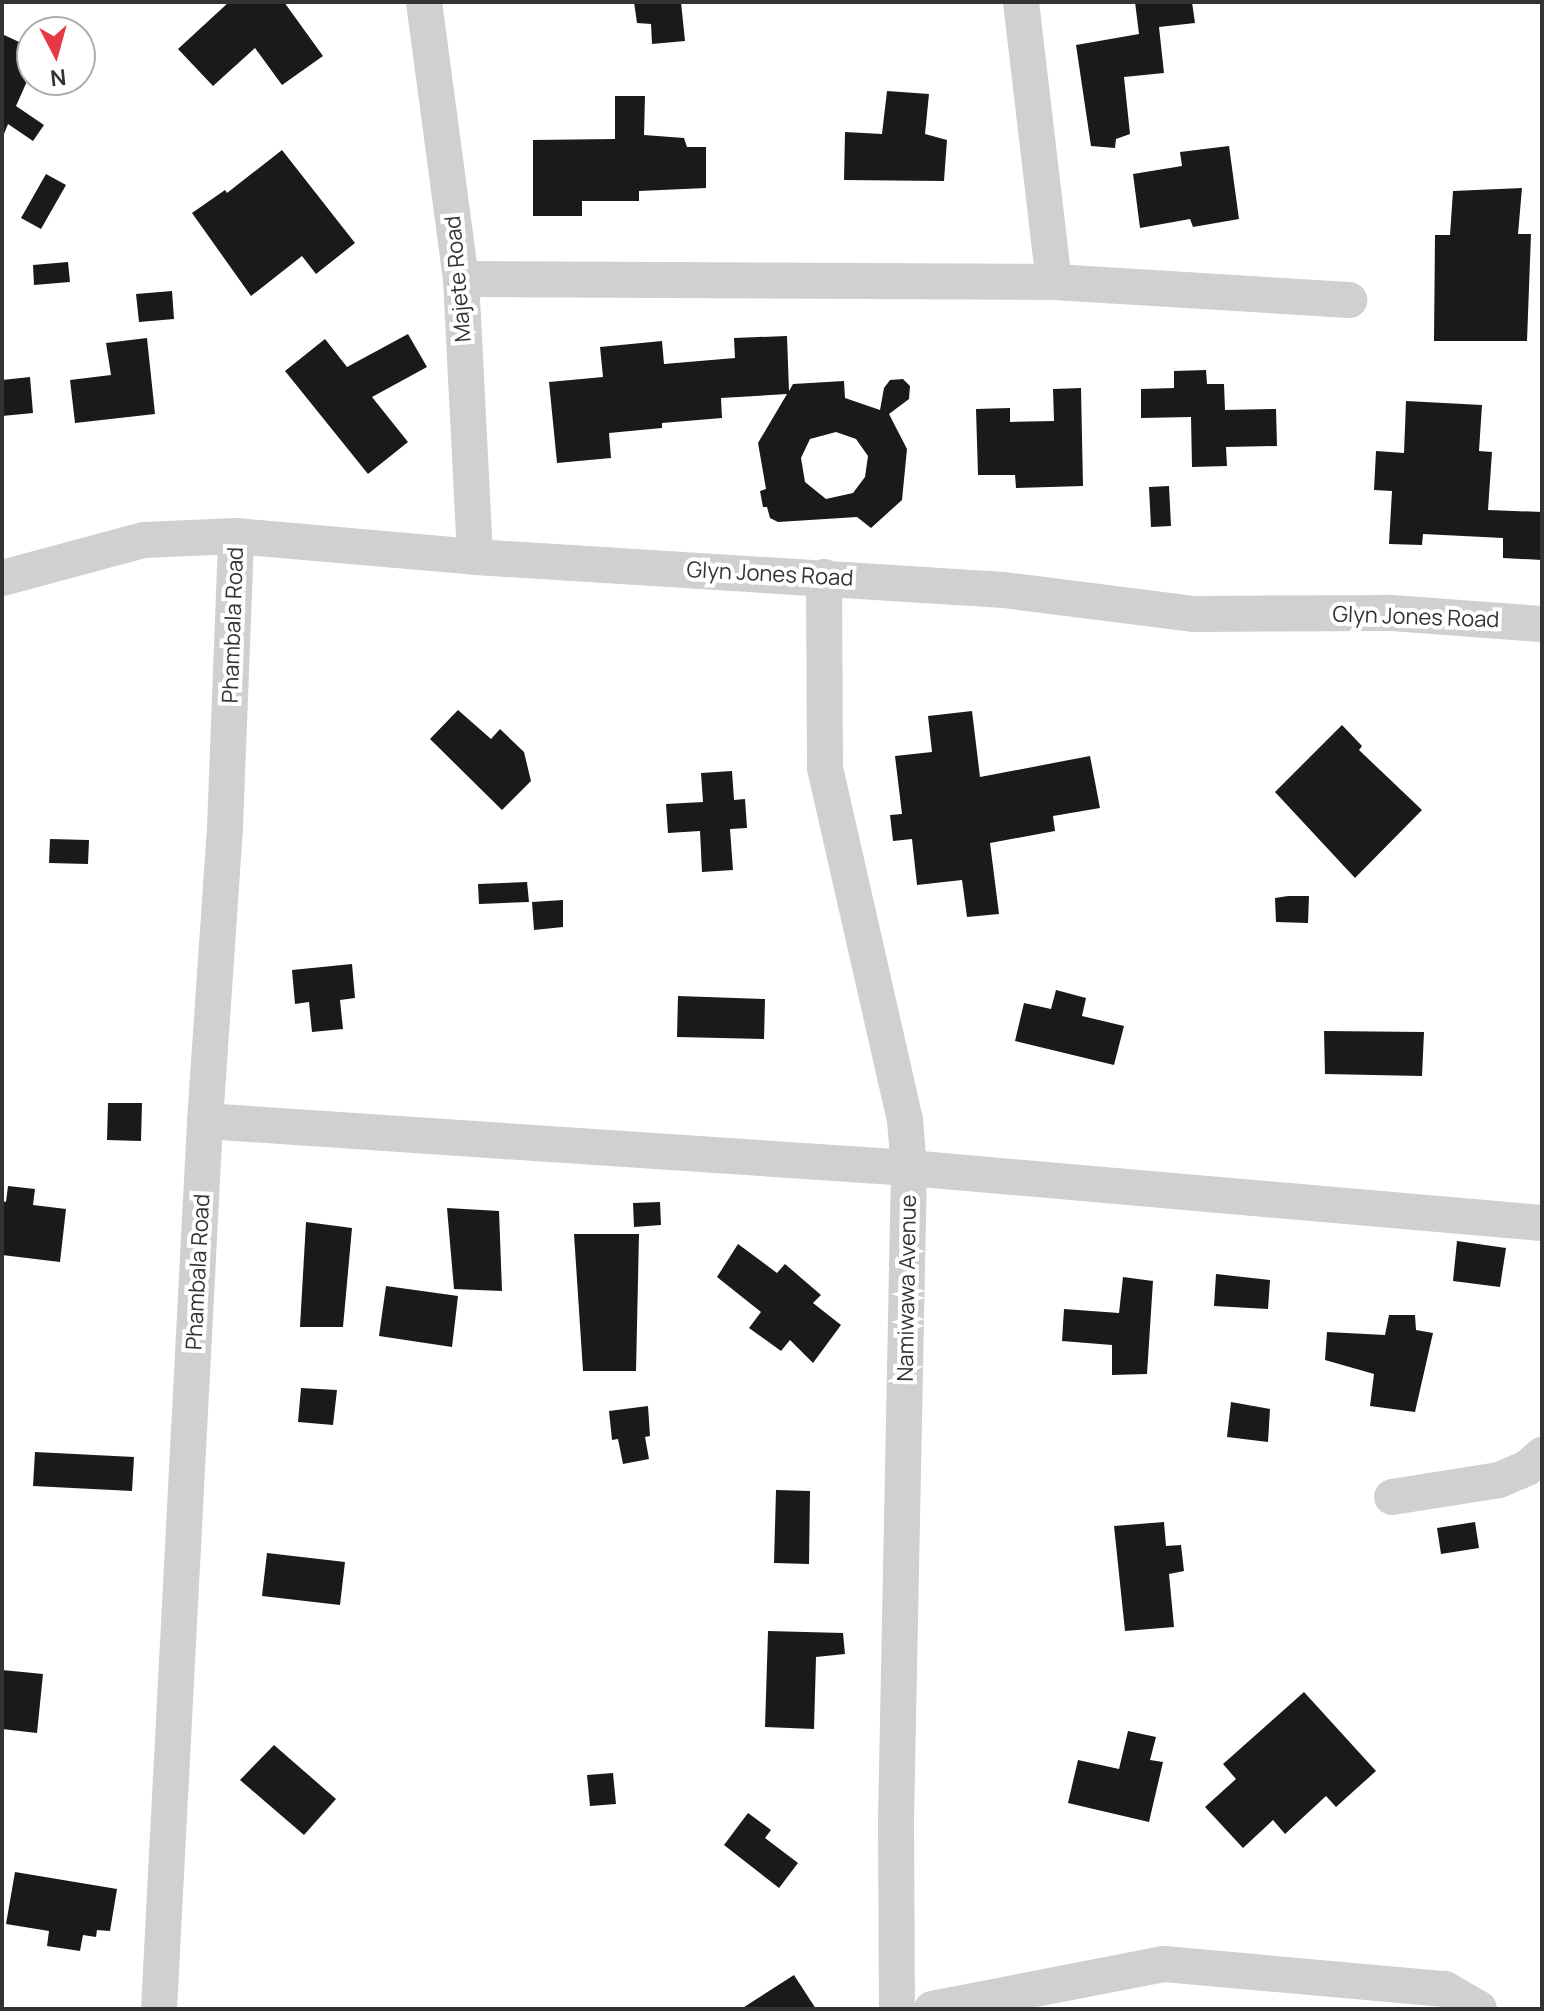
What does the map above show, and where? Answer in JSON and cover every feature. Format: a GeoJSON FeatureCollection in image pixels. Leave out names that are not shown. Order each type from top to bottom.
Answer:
{"type":"FeatureCollection","features":[{"type":"Feature","properties":{"kind":"street","name":"Majete Road"},"geometry":{"type":"LineString","coordinates":[[424,2],[461,279],[475,557]]}},
{"type":"Feature","properties":{"kind":"street"},"geometry":{"type":"LineString","coordinates":[[1021,2],[1054,282]]}},
{"type":"Feature","properties":{"kind":"street"},"geometry":{"type":"LineString","coordinates":[[461,279],[1054,282],[1349,300]]}},
{"type":"Feature","properties":{"kind":"street","name":"Glyn Jones Road"},"geometry":{"type":"LineString","coordinates":[[2,578],[144,540],[236,536],[475,557],[1004,590],[1194,614],[1392,613],[1542,624]]}},
{"type":"Feature","properties":{"kind":"street","name":"Phambala Road"},"geometry":{"type":"LineString","coordinates":[[159,2009],[205,1121],[225,828],[236,536]]}},
{"type":"Feature","properties":{"kind":"street","name":"Namiwawa Avenue"},"geometry":{"type":"LineString","coordinates":[[824,577],[825,768],[905,1120],[909,1168],[896,1823],[897,2009]]}},
{"type":"Feature","properties":{"kind":"street"},"geometry":{"type":"LineString","coordinates":[[205,1121],[909,1168],[1542,1223]]}},
{"type":"Feature","properties":{"kind":"street"},"geometry":{"type":"LineString","coordinates":[[1392,1497],[1499,1480],[1527,1468],[1542,1455]]}},
{"type":"Feature","properties":{"kind":"street"},"geometry":{"type":"LineString","coordinates":[[932,2009],[1164,1964],[1445,1989],[1479,2009]]}},
{"type":"Feature","properties":{"kind":"building"},"geometry":{"type":"Polygon","coordinates":[[[229,2],[284,2],[323,56],[282,85],[255,48],[213,86],[178,49],[229,2]]]}},
{"type":"Feature","properties":{"kind":"building"},"geometry":{"type":"Polygon","coordinates":[[[634,2],[681,2],[685,41],[652,44],[651,24],[637,23],[634,2]]]}},
{"type":"Feature","properties":{"kind":"building"},"geometry":{"type":"Polygon","coordinates":[[[1135,2],[1192,2],[1195,23],[1159,27],[1164,73],[1124,77],[1130,134],[1116,139],[1115,148],[1091,146],[1076,45],[1139,34],[1135,2]]]}},
{"type":"Feature","properties":{"kind":"building"},"geometry":{"type":"Polygon","coordinates":[[[2,34],[16,41],[16,96],[20,96],[16,106],[44,125],[33,141],[8,124],[2,139],[2,34]]]}},
{"type":"Feature","properties":{"kind":"building"},"geometry":{"type":"Polygon","coordinates":[[[887,91],[929,94],[925,134],[947,140],[944,181],[844,180],[845,132],[882,134],[887,91]]]}},
{"type":"Feature","properties":{"kind":"building"},"geometry":{"type":"Polygon","coordinates":[[[615,96],[645,96],[644,135],[684,138],[687,147],[706,147],[706,188],[639,191],[639,201],[582,201],[582,216],[533,216],[533,140],[615,139],[615,96]]]}},
{"type":"Feature","properties":{"kind":"building"},"geometry":{"type":"Polygon","coordinates":[[[1229,146],[1239,219],[1193,227],[1190,219],[1140,228],[1133,174],[1182,166],[1180,152],[1229,146]]]}},
{"type":"Feature","properties":{"kind":"building"},"geometry":{"type":"Polygon","coordinates":[[[282,150],[355,243],[316,274],[302,256],[251,296],[192,213],[225,190],[227,193],[282,150]]]}},
{"type":"Feature","properties":{"kind":"building"},"geometry":{"type":"Polygon","coordinates":[[[46,174],[66,185],[41,229],[21,218],[46,174]]]}},
{"type":"Feature","properties":{"kind":"building"},"geometry":{"type":"Polygon","coordinates":[[[1522,188],[1518,234],[1531,234],[1527,341],[1434,341],[1435,235],[1450,235],[1453,191],[1522,188]]]}},
{"type":"Feature","properties":{"kind":"building"},"geometry":{"type":"Polygon","coordinates":[[[68,262],[70,282],[34,285],[33,265],[68,262]]]}},
{"type":"Feature","properties":{"kind":"building"},"geometry":{"type":"Polygon","coordinates":[[[172,291],[174,319],[139,322],[136,294],[172,291]]]}},
{"type":"Feature","properties":{"kind":"building"},"geometry":{"type":"Polygon","coordinates":[[[408,334],[427,367],[372,397],[408,442],[368,474],[285,371],[325,339],[347,367],[408,334]]]}},
{"type":"Feature","properties":{"kind":"building"},"geometry":{"type":"Polygon","coordinates":[[[787,336],[789,391],[793,384],[844,381],[845,398],[880,410],[884,388],[890,380],[903,379],[910,386],[909,399],[889,414],[907,449],[902,500],[871,528],[857,517],[778,522],[770,518],[767,507],[763,507],[760,491],[766,489],[758,443],[787,394],[721,398],[722,418],[662,423],[662,428],[609,433],[611,458],[557,463],[549,382],[603,377],[600,347],[662,341],[664,364],[735,358],[734,338],[787,336]],[[836,432],[810,439],[801,458],[805,482],[826,499],[853,493],[865,477],[868,456],[856,439],[836,432]]]}},
{"type":"Feature","properties":{"kind":"building"},"geometry":{"type":"Polygon","coordinates":[[[147,338],[155,414],[75,423],[70,380],[111,375],[106,343],[147,338]]]}},
{"type":"Feature","properties":{"kind":"building"},"geometry":{"type":"Polygon","coordinates":[[[1206,370],[1207,384],[1224,384],[1225,410],[1276,409],[1277,446],[1226,447],[1227,466],[1192,467],[1191,417],[1141,418],[1141,389],[1174,388],[1174,371],[1206,370]]]}},
{"type":"Feature","properties":{"kind":"building"},"geometry":{"type":"Polygon","coordinates":[[[30,377],[33,413],[2,416],[2,380],[30,377]]]}},
{"type":"Feature","properties":{"kind":"building"},"geometry":{"type":"Polygon","coordinates":[[[1081,388],[1083,486],[1016,488],[1015,475],[978,475],[976,409],[1010,408],[1010,422],[1054,421],[1053,389],[1081,388]]]}},
{"type":"Feature","properties":{"kind":"building"},"geometry":{"type":"Polygon","coordinates":[[[1406,401],[1482,405],[1479,451],[1492,452],[1488,510],[1542,512],[1542,560],[1503,558],[1503,538],[1423,534],[1422,545],[1389,544],[1392,491],[1374,490],[1376,451],[1404,453],[1406,401]]]}},
{"type":"Feature","properties":{"kind":"building"},"geometry":{"type":"Polygon","coordinates":[[[1169,486],[1171,526],[1151,527],[1149,487],[1169,486]]]}},
{"type":"Feature","properties":{"kind":"building"},"geometry":{"type":"Polygon","coordinates":[[[458,710],[491,739],[500,729],[524,752],[531,781],[502,810],[430,739],[458,710]]]}},
{"type":"Feature","properties":{"kind":"building"},"geometry":{"type":"Polygon","coordinates":[[[972,711],[980,777],[1090,756],[1100,808],[1053,816],[1055,831],[990,843],[999,914],[967,917],[962,880],[917,885],[912,839],[893,841],[890,815],[902,814],[895,756],[932,752],[928,716],[972,711]]]}},
{"type":"Feature","properties":{"kind":"building"},"geometry":{"type":"Polygon","coordinates":[[[1342,725],[1362,746],[1359,750],[1422,810],[1355,878],[1275,792],[1342,725]]]}},
{"type":"Feature","properties":{"kind":"building"},"geometry":{"type":"Polygon","coordinates":[[[732,771],[734,800],[745,799],[747,828],[730,829],[733,870],[702,872],[700,831],[668,833],[666,804],[703,802],[701,773],[732,771]]]}},
{"type":"Feature","properties":{"kind":"building"},"geometry":{"type":"Polygon","coordinates":[[[50,839],[89,840],[88,864],[49,863],[50,839]]]}},
{"type":"Feature","properties":{"kind":"building"},"geometry":{"type":"Polygon","coordinates":[[[527,882],[529,902],[479,904],[478,884],[527,882]]]}},
{"type":"Feature","properties":{"kind":"building"},"geometry":{"type":"Polygon","coordinates":[[[1309,896],[1308,923],[1276,922],[1275,898],[1309,896]]]}},
{"type":"Feature","properties":{"kind":"building"},"geometry":{"type":"Polygon","coordinates":[[[563,900],[563,927],[534,930],[532,902],[563,900]]]}},
{"type":"Feature","properties":{"kind":"building"},"geometry":{"type":"Polygon","coordinates":[[[352,964],[355,998],[340,1000],[343,1029],[312,1032],[309,1002],[295,1004],[292,970],[352,964]]]}},
{"type":"Feature","properties":{"kind":"building"},"geometry":{"type":"Polygon","coordinates":[[[1056,990],[1086,998],[1082,1016],[1124,1026],[1114,1065],[1015,1041],[1024,1003],[1051,1009],[1056,990]]]}},
{"type":"Feature","properties":{"kind":"building"},"geometry":{"type":"Polygon","coordinates":[[[678,996],[765,999],[764,1039],[677,1037],[678,996]]]}},
{"type":"Feature","properties":{"kind":"building"},"geometry":{"type":"Polygon","coordinates":[[[1324,1031],[1424,1032],[1422,1076],[1325,1074],[1324,1031]]]}},
{"type":"Feature","properties":{"kind":"building"},"geometry":{"type":"Polygon","coordinates":[[[108,1103],[142,1103],[141,1141],[107,1140],[108,1103]]]}},
{"type":"Feature","properties":{"kind":"building"},"geometry":{"type":"Polygon","coordinates":[[[8,1186],[35,1189],[33,1205],[66,1209],[60,1262],[2,1255],[2,1201],[6,1202],[8,1186]]]}},
{"type":"Feature","properties":{"kind":"building"},"geometry":{"type":"Polygon","coordinates":[[[660,1202],[661,1225],[634,1227],[633,1203],[660,1202]]]}},
{"type":"Feature","properties":{"kind":"building"},"geometry":{"type":"Polygon","coordinates":[[[447,1208],[499,1211],[502,1291],[454,1289],[447,1208]]]}},
{"type":"Feature","properties":{"kind":"building"},"geometry":{"type":"Polygon","coordinates":[[[306,1222],[352,1228],[343,1327],[300,1327],[306,1222]]]}},
{"type":"Feature","properties":{"kind":"building"},"geometry":{"type":"Polygon","coordinates":[[[574,1234],[639,1234],[636,1371],[583,1371],[574,1234]]]}},
{"type":"Feature","properties":{"kind":"building"},"geometry":{"type":"Polygon","coordinates":[[[1457,1241],[1506,1248],[1500,1287],[1453,1281],[1457,1241]]]}},
{"type":"Feature","properties":{"kind":"building"},"geometry":{"type":"Polygon","coordinates":[[[738,1244],[777,1273],[785,1264],[821,1295],[813,1303],[841,1325],[813,1363],[790,1340],[781,1351],[749,1328],[761,1312],[717,1277],[738,1244]]]}},
{"type":"Feature","properties":{"kind":"building"},"geometry":{"type":"Polygon","coordinates":[[[1216,1274],[1270,1280],[1268,1309],[1214,1306],[1216,1274]]]}},
{"type":"Feature","properties":{"kind":"building"},"geometry":{"type":"Polygon","coordinates":[[[1123,1277],[1153,1281],[1147,1374],[1112,1375],[1112,1345],[1062,1341],[1064,1309],[1119,1313],[1123,1277]]]}},
{"type":"Feature","properties":{"kind":"building"},"geometry":{"type":"Polygon","coordinates":[[[386,1286],[458,1296],[452,1347],[379,1336],[386,1286]]]}},
{"type":"Feature","properties":{"kind":"building"},"geometry":{"type":"Polygon","coordinates":[[[1389,1315],[1415,1315],[1416,1330],[1433,1333],[1415,1412],[1370,1406],[1374,1374],[1325,1360],[1327,1332],[1385,1335],[1389,1315]]]}},
{"type":"Feature","properties":{"kind":"building"},"geometry":{"type":"Polygon","coordinates":[[[301,1388],[337,1390],[333,1425],[298,1422],[301,1388]]]}},
{"type":"Feature","properties":{"kind":"building"},"geometry":{"type":"Polygon","coordinates":[[[1231,1402],[1270,1409],[1268,1442],[1227,1437],[1231,1402]]]}},
{"type":"Feature","properties":{"kind":"building"},"geometry":{"type":"Polygon","coordinates":[[[648,1406],[650,1436],[645,1437],[649,1459],[623,1464],[618,1439],[612,1440],[609,1411],[648,1406]]]}},
{"type":"Feature","properties":{"kind":"building"},"geometry":{"type":"Polygon","coordinates":[[[35,1452],[134,1457],[132,1491],[33,1486],[35,1452]]]}},
{"type":"Feature","properties":{"kind":"building"},"geometry":{"type":"Polygon","coordinates":[[[776,1490],[810,1491],[809,1564],[774,1563],[776,1490]]]}},
{"type":"Feature","properties":{"kind":"building"},"geometry":{"type":"Polygon","coordinates":[[[1164,1522],[1166,1546],[1181,1545],[1184,1571],[1169,1574],[1174,1627],[1125,1631],[1114,1526],[1164,1522]]]}},
{"type":"Feature","properties":{"kind":"building"},"geometry":{"type":"Polygon","coordinates":[[[1475,1522],[1479,1548],[1441,1554],[1437,1528],[1475,1522]]]}},
{"type":"Feature","properties":{"kind":"building"},"geometry":{"type":"Polygon","coordinates":[[[267,1553],[345,1562],[340,1605],[262,1596],[267,1553]]]}},
{"type":"Feature","properties":{"kind":"building"},"geometry":{"type":"Polygon","coordinates":[[[768,1631],[843,1633],[845,1654],[816,1657],[814,1729],[765,1727],[768,1631]]]}},
{"type":"Feature","properties":{"kind":"building"},"geometry":{"type":"Polygon","coordinates":[[[2,1670],[43,1674],[37,1733],[2,1729],[2,1670]]]}},
{"type":"Feature","properties":{"kind":"building"},"geometry":{"type":"Polygon","coordinates":[[[1304,1692],[1376,1771],[1336,1807],[1326,1796],[1285,1834],[1273,1820],[1243,1848],[1205,1807],[1236,1779],[1223,1764],[1304,1692]]]}},
{"type":"Feature","properties":{"kind":"building"},"geometry":{"type":"Polygon","coordinates":[[[1128,1731],[1156,1737],[1150,1760],[1163,1762],[1149,1822],[1068,1803],[1078,1760],[1119,1769],[1128,1731]]]}},
{"type":"Feature","properties":{"kind":"building"},"geometry":{"type":"Polygon","coordinates":[[[274,1745],[336,1799],[304,1835],[240,1780],[274,1745]]]}},
{"type":"Feature","properties":{"kind":"building"},"geometry":{"type":"Polygon","coordinates":[[[613,1773],[616,1804],[590,1806],[587,1775],[613,1773]]]}},
{"type":"Feature","properties":{"kind":"building"},"geometry":{"type":"Polygon","coordinates":[[[748,1813],[771,1830],[765,1838],[798,1863],[779,1888],[724,1845],[748,1813]]]}},
{"type":"Feature","properties":{"kind":"building"},"geometry":{"type":"Polygon","coordinates":[[[15,1872],[117,1889],[110,1931],[97,1930],[96,1937],[83,1935],[80,1951],[47,1946],[49,1931],[6,1924],[15,1872]]]}},
{"type":"Feature","properties":{"kind":"building"},"geometry":{"type":"Polygon","coordinates":[[[794,1975],[816,2009],[741,2009],[794,1975]]]}}]}
